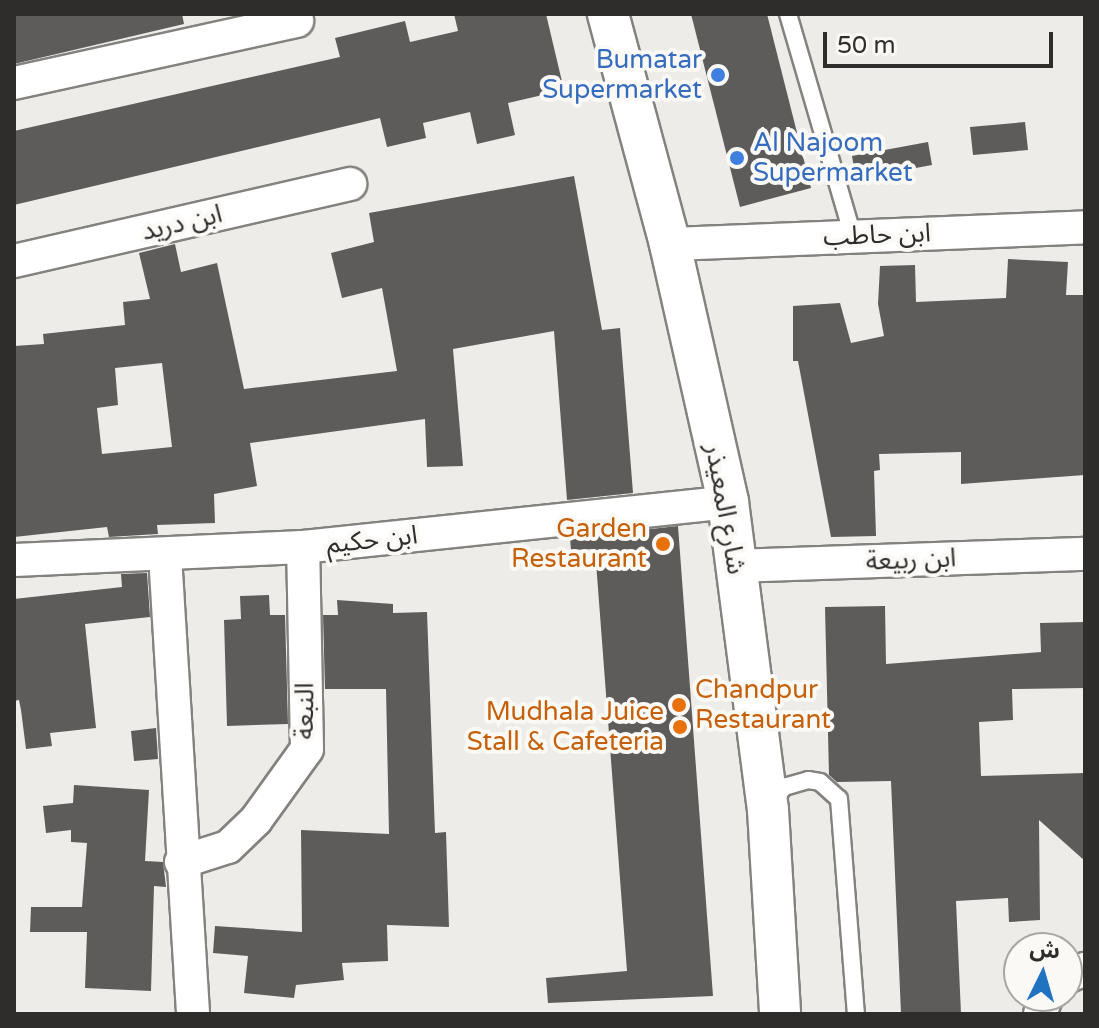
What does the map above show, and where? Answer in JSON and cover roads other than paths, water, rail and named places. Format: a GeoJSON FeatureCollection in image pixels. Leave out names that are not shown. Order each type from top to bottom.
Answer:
{"type":"FeatureCollection","features":[{"type":"Feature","properties":{"kind":"street","name":"شارع المعيذر"},"geometry":{"type":"LineString","coordinates":[[608,14],[670,244],[728,502],[768,810],[776,1009]]}},
{"type":"Feature","properties":{"kind":"street"},"geometry":{"type":"LineString","coordinates":[[14,83],[297,21]]}},
{"type":"Feature","properties":{"kind":"street","name":"ابن دريد"},"geometry":{"type":"LineString","coordinates":[[14,261],[350,184]]}},
{"type":"Feature","properties":{"kind":"street","name":"ابن حاطب"},"geometry":{"type":"LineString","coordinates":[[670,244],[1085,227]]}},
{"type":"Feature","properties":{"kind":"street","name":"ابن حكيم"},"geometry":{"type":"LineString","coordinates":[[14,560],[303,547],[728,502]]}},
{"type":"Feature","properties":{"kind":"street","name":"النبعة"},"geometry":{"type":"LineString","coordinates":[[181,862],[228,847],[256,820],[307,749],[303,547]]}},
{"type":"Feature","properties":{"kind":"street","name":"ابن ربيعة"},"geometry":{"type":"LineString","coordinates":[[736,566],[1085,554]]}},
{"type":"Feature","properties":{"kind":"street"},"geometry":{"type":"LineString","coordinates":[[165,555],[181,862],[193,1014]]}},
{"type":"Feature","properties":{"kind":"lane"},"geometry":{"type":"LineString","coordinates":[[788,14],[853,237]]}},
{"type":"Feature","properties":{"kind":"lane"},"geometry":{"type":"LineString","coordinates":[[768,810],[784,787],[795,782],[820,782],[839,799],[856,1014]]}},
{"type":"Feature","properties":{"kind":"place","name":"Bumatar Supermarket"},"geometry":{"type":"Point","coordinates":[718,75]}},
{"type":"Feature","properties":{"kind":"place","name":"Al Najoom Supermarket"},"geometry":{"type":"Point","coordinates":[737,158]}},
{"type":"Feature","properties":{"kind":"place","name":"Garden Restaurant"},"geometry":{"type":"Point","coordinates":[663,544]}},
{"type":"Feature","properties":{"kind":"place","name":"Chandpur Restaurant"},"geometry":{"type":"Point","coordinates":[679,705]}},
{"type":"Feature","properties":{"kind":"place","name":"Mudhala Juice Stall & Cafeteria"},"geometry":{"type":"Point","coordinates":[680,727]}}]}
